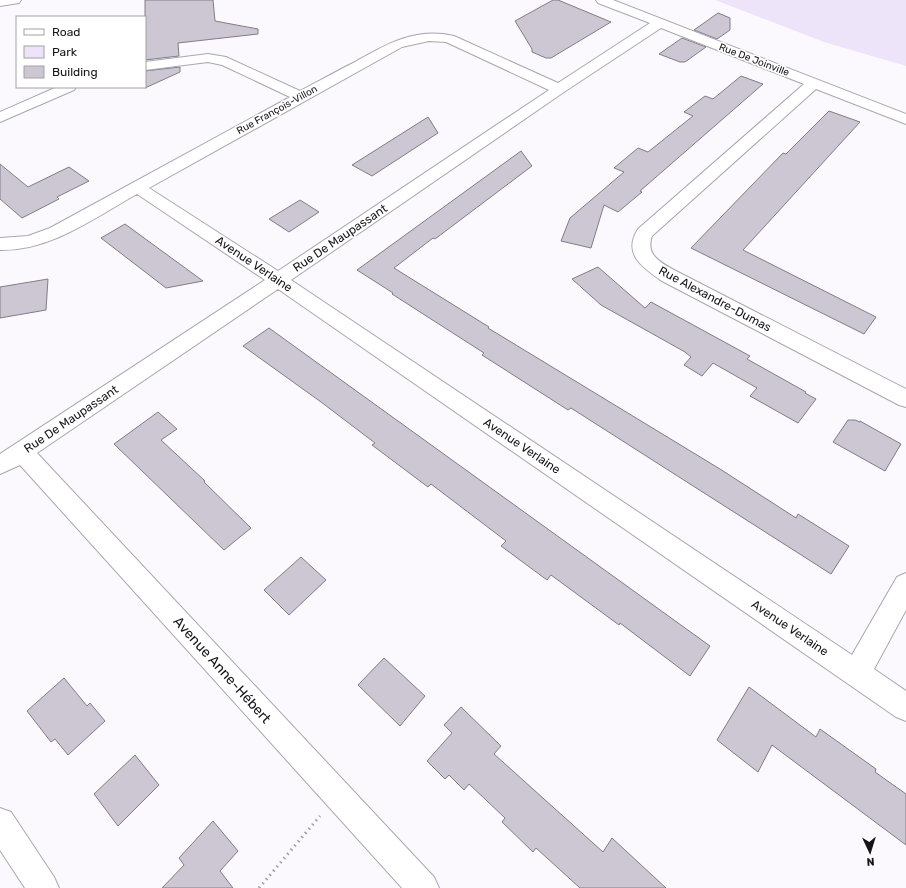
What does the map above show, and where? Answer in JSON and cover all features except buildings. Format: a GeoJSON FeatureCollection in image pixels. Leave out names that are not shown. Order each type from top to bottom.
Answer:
{"type":"FeatureCollection","features":[{"type":"Feature","properties":{"kind":"street"},"geometry":{"type":"LineString","coordinates":[[0,2],[15,0]]}},
{"type":"Feature","properties":{"kind":"street","name":"Rue De Joinville"},"geometry":{"type":"LineString","coordinates":[[602,0],[906,119]]}},
{"type":"Feature","properties":{"kind":"street","name":"Rue De Maupassant"},"geometry":{"type":"LineString","coordinates":[[11,458],[278,280],[559,89],[660,23]]}},
{"type":"Feature","properties":{"kind":"street","name":"Rue François-Villon"},"geometry":{"type":"LineString","coordinates":[[0,244],[15,245],[36,240],[56,232],[397,44],[411,39],[437,36],[449,39],[559,89]]}},
{"type":"Feature","properties":{"kind":"street"},"geometry":{"type":"LineString","coordinates":[[146,66],[201,59],[226,61],[301,97]]}},
{"type":"Feature","properties":{"kind":"street","name":"Rue Alexandre-Dumas"},"geometry":{"type":"LineString","coordinates":[[814,83],[644,233],[640,241],[642,254],[651,264],[669,276],[906,399]]}},
{"type":"Feature","properties":{"kind":"street"},"geometry":{"type":"LineString","coordinates":[[0,118],[67,88]]}},
{"type":"Feature","properties":{"kind":"street","name":"Avenue Verlaine"},"geometry":{"type":"LineString","coordinates":[[137,187],[278,280],[906,707]]}},
{"type":"Feature","properties":{"kind":"street","name":"Avenue Anne-Hébert"},"geometry":{"type":"LineString","coordinates":[[11,458],[337,796],[423,888]]}},
{"type":"Feature","properties":{"kind":"street"},"geometry":{"type":"LineString","coordinates":[[857,673],[906,585]]}},
{"type":"Feature","properties":{"kind":"street"},"geometry":{"type":"LineString","coordinates":[[0,823],[43,888]]}},
{"type":"Feature","properties":{"kind":"path"},"geometry":{"type":"LineString","coordinates":[[259,888],[337,796]]}},
{"type":"Feature","properties":{"kind":"green space"},"geometry":{"type":"Polygon","coordinates":[[[715,0],[906,0],[906,66],[824,42],[715,0]]]}}]}
